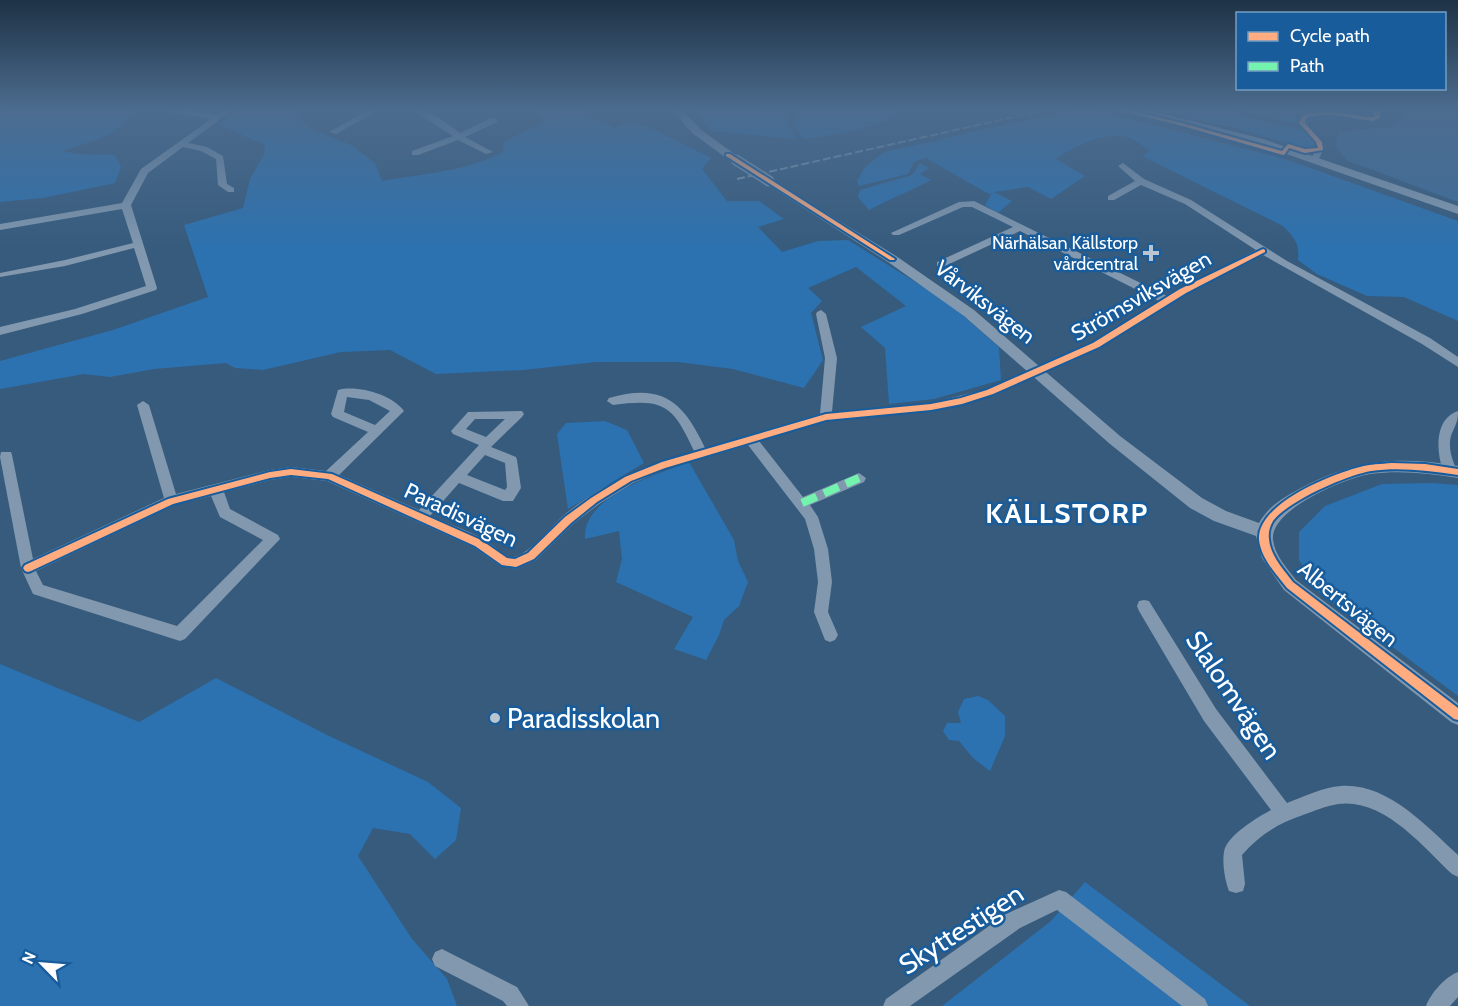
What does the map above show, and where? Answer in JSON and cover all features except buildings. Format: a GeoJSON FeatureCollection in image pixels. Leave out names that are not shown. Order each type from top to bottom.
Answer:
{"type":"FeatureCollection","features":[{"type":"Feature","properties":{"kind":"main road"},"geometry":{"type":"LineString","coordinates":[[1306,156],[1458,210]]}},
{"type":"Feature","properties":{"kind":"street"},"geometry":{"type":"LineString","coordinates":[[0,331],[78,312],[152,288],[126,205],[144,171],[164,156]]}},
{"type":"Feature","properties":{"kind":"street"},"geometry":{"type":"LineString","coordinates":[[216,156],[220,158],[223,185],[231,190]]}},
{"type":"Feature","properties":{"kind":"street","name":"Vårviksvägen"},"geometry":{"type":"LineString","coordinates":[[730,156],[892,259],[969,313],[1115,440],[1196,503],[1220,516],[1263,532]]}},
{"type":"Feature","properties":{"kind":"street","name":"Strömsviksvägen"},"geometry":{"type":"LineString","coordinates":[[1123,166],[1141,182],[1188,202],[1263,251],[1426,341],[1458,363]]}},
{"type":"Feature","properties":{"kind":"street"},"geometry":{"type":"LineString","coordinates":[[1111,198],[1141,182]]}},
{"type":"Feature","properties":{"kind":"street"},"geometry":{"type":"LineString","coordinates":[[896,233],[967,203],[1021,227],[1167,301]]}},
{"type":"Feature","properties":{"kind":"street"},"geometry":{"type":"LineString","coordinates":[[0,226],[55,219],[126,205]]}},
{"type":"Feature","properties":{"kind":"street"},"geometry":{"type":"LineString","coordinates":[[941,264],[1021,227]]}},
{"type":"Feature","properties":{"kind":"street"},"geometry":{"type":"LineString","coordinates":[[3,275],[65,263],[138,244]]}},
{"type":"Feature","properties":{"kind":"street","name":"Strömsviksvägen"},"geometry":{"type":"LineString","coordinates":[[1038,373],[1096,345],[1167,301],[1263,251]]}},
{"type":"Feature","properties":{"kind":"street"},"geometry":{"type":"LineString","coordinates":[[821,314],[831,350],[831,376],[824,400],[826,417]]}},
{"type":"Feature","properties":{"kind":"street","name":"Paradisvägen"},"geometry":{"type":"LineString","coordinates":[[28,568],[171,501],[270,475],[291,472],[329,476],[478,543],[505,562],[516,563],[531,556],[568,520],[594,500],[628,479],[701,452],[826,417],[962,401],[1038,373]]}},
{"type":"Feature","properties":{"kind":"street"},"geometry":{"type":"LineString","coordinates":[[329,476],[377,431],[398,411],[382,399],[362,393],[342,393],[337,414],[377,431]]}},
{"type":"Feature","properties":{"kind":"street"},"geometry":{"type":"LineString","coordinates":[[613,401],[652,396],[674,406],[689,425],[701,452]]}},
{"type":"Feature","properties":{"kind":"street"},"geometry":{"type":"LineString","coordinates":[[143,405],[171,501]]}},
{"type":"Feature","properties":{"kind":"street"},"geometry":{"type":"LineString","coordinates":[[1263,532],[1268,520],[1277,510],[1293,499],[1353,471],[1387,466],[1454,471],[1443,438],[1447,427],[1458,415]]}},
{"type":"Feature","properties":{"kind":"street"},"geometry":{"type":"LineString","coordinates":[[750,438],[811,517],[821,549],[825,582],[821,612],[830,635]]}},
{"type":"Feature","properties":{"kind":"street","name":"Paradisvägen"},"geometry":{"type":"LineString","coordinates":[[420,518],[457,477],[485,446],[511,460],[514,489],[508,497],[457,477]]}},
{"type":"Feature","properties":{"kind":"street"},"geometry":{"type":"LineString","coordinates":[[6,455],[28,568],[38,590],[180,634],[273,540],[225,513],[216,490]]}},
{"type":"Feature","properties":{"kind":"street"},"geometry":{"type":"LineString","coordinates":[[802,503],[859,478]]}},
{"type":"Feature","properties":{"kind":"street","name":"Albertsvägen"},"geometry":{"type":"LineString","coordinates":[[1263,532],[1268,553],[1276,569],[1290,585],[1458,715]]}},
{"type":"Feature","properties":{"kind":"street","name":"Slalomvägen"},"geometry":{"type":"LineString","coordinates":[[1144,606],[1210,715],[1283,812]]}},
{"type":"Feature","properties":{"kind":"street"},"geometry":{"type":"LineString","coordinates":[[1236,884],[1233,852],[1245,837],[1283,812],[1341,795],[1368,799],[1401,816],[1458,868]]}},
{"type":"Feature","properties":{"kind":"street","name":"Skyttestigen"},"geometry":{"type":"LineString","coordinates":[[893,1006],[1013,921],[1059,899],[1198,1006]]}},
{"type":"Feature","properties":{"kind":"street"},"geometry":{"type":"LineString","coordinates":[[442,959],[510,994],[519,1006]]}},
{"type":"Feature","properties":{"kind":"street"},"geometry":{"type":"LineString","coordinates":[[1436,1006],[1458,982]]}},
{"type":"Feature","properties":{"kind":"shaded area"},"geometry":{"type":"Polygon","coordinates":[[[0,156],[115,156],[121,167],[115,183],[43,198],[0,202],[0,156]]]}},
{"type":"Feature","properties":{"kind":"shaded area"},"geometry":{"type":"Polygon","coordinates":[[[263,156],[366,156],[375,163],[382,181],[444,171],[475,164],[494,156],[707,156],[711,158],[702,169],[727,201],[759,201],[784,219],[758,227],[782,252],[818,241],[848,240],[949,303],[999,347],[1001,380],[934,399],[889,404],[885,348],[861,327],[906,306],[856,267],[808,288],[822,301],[811,313],[823,360],[804,388],[733,369],[678,362],[596,362],[523,370],[436,374],[390,350],[341,352],[263,370],[235,368],[226,363],[154,369],[110,377],[84,374],[0,389],[0,361],[113,330],[208,297],[184,225],[243,208],[250,179],[263,156]]]}},
{"type":"Feature","properties":{"kind":"shaded area"},"geometry":{"type":"Polygon","coordinates":[[[879,156],[1061,156],[1056,159],[1085,176],[1051,199],[1028,187],[994,192],[1012,201],[998,213],[985,205],[992,193],[989,194],[926,158],[914,162],[908,174],[859,186],[857,181],[865,167],[879,156]]]}},
{"type":"Feature","properties":{"kind":"shaded area"},"geometry":{"type":"Polygon","coordinates":[[[1142,156],[1272,156],[1458,221],[1458,321],[1404,297],[1367,296],[1317,274],[1298,260],[1295,241],[1283,226],[1142,156]]]}},
{"type":"Feature","properties":{"kind":"shaded area"},"geometry":{"type":"Polygon","coordinates":[[[1343,156],[1458,156],[1458,202],[1346,160],[1343,156]]]}},
{"type":"Feature","properties":{"kind":"shaded area"},"geometry":{"type":"Polygon","coordinates":[[[920,163],[929,168],[920,174],[931,180],[869,210],[858,197],[860,190],[912,175],[920,163]]]}},
{"type":"Feature","properties":{"kind":"shaded area"},"geometry":{"type":"Polygon","coordinates":[[[605,421],[627,430],[644,463],[568,509],[557,434],[566,423],[605,421]]]}},
{"type":"Feature","properties":{"kind":"shaded area"},"geometry":{"type":"Polygon","coordinates":[[[689,462],[734,540],[738,561],[748,582],[739,606],[724,620],[706,660],[674,649],[693,617],[616,582],[622,559],[619,531],[585,539],[587,524],[595,511],[608,499],[641,481],[689,462]]]}},
{"type":"Feature","properties":{"kind":"shaded area"},"geometry":{"type":"Polygon","coordinates":[[[1382,484],[1458,485],[1458,696],[1319,592],[1299,560],[1299,532],[1325,506],[1382,484]]]}},
{"type":"Feature","properties":{"kind":"shaded area"},"geometry":{"type":"Polygon","coordinates":[[[0,664],[139,722],[216,678],[327,735],[428,782],[461,808],[456,840],[435,859],[410,834],[373,828],[358,856],[412,939],[447,979],[457,1006],[0,1006],[0,664]]]}},
{"type":"Feature","properties":{"kind":"shaded area"},"geometry":{"type":"Polygon","coordinates":[[[978,696],[988,700],[1005,716],[1005,736],[990,771],[973,758],[959,741],[949,740],[943,731],[947,723],[961,723],[958,712],[964,699],[978,696]]]}},
{"type":"Feature","properties":{"kind":"shaded area"},"geometry":{"type":"Polygon","coordinates":[[[1085,882],[1250,1006],[942,1006],[1051,921],[1085,882]]]}},
{"type":"Feature","properties":{"kind":"railway"},"geometry":{"type":"LineString","coordinates":[[737,179],[840,156]]}},
{"type":"Feature","properties":{"kind":"marked path"},"geometry":{"type":"LineString","coordinates":[[802,503],[859,478]]}},
{"type":"Feature","properties":{"kind":"cycle path"},"geometry":{"type":"LineString","coordinates":[[729,156],[892,259]]}},
{"type":"Feature","properties":{"kind":"cycle path"},"geometry":{"type":"LineString","coordinates":[[28,568],[171,501],[270,475],[291,472],[329,476],[478,543],[505,562],[516,563],[531,556],[568,520],[594,500],[628,479],[662,465],[826,417],[931,407],[962,401],[990,392],[1096,345],[1183,291],[1263,251]]}},
{"type":"Feature","properties":{"kind":"cycle path"},"geometry":{"type":"LineString","coordinates":[[1458,472],[1425,467],[1392,466],[1363,469],[1348,474],[1314,489],[1281,508],[1270,518],[1265,528],[1264,540],[1276,568],[1290,585],[1458,715]]}},
{"type":"Feature","properties":{"kind":"place","name":"Närhälsan Källstorp vårdcentral"},"geometry":{"type":"Point","coordinates":[1151,253]}},
{"type":"Feature","properties":{"kind":"place","name":"Paradisskolan"},"geometry":{"type":"Point","coordinates":[495,718]}},
{"type":"Feature","properties":{"kind":"district","name":"KÄLLSTORP"},"geometry":{"type":"Point","coordinates":[1067,513]}}]}
